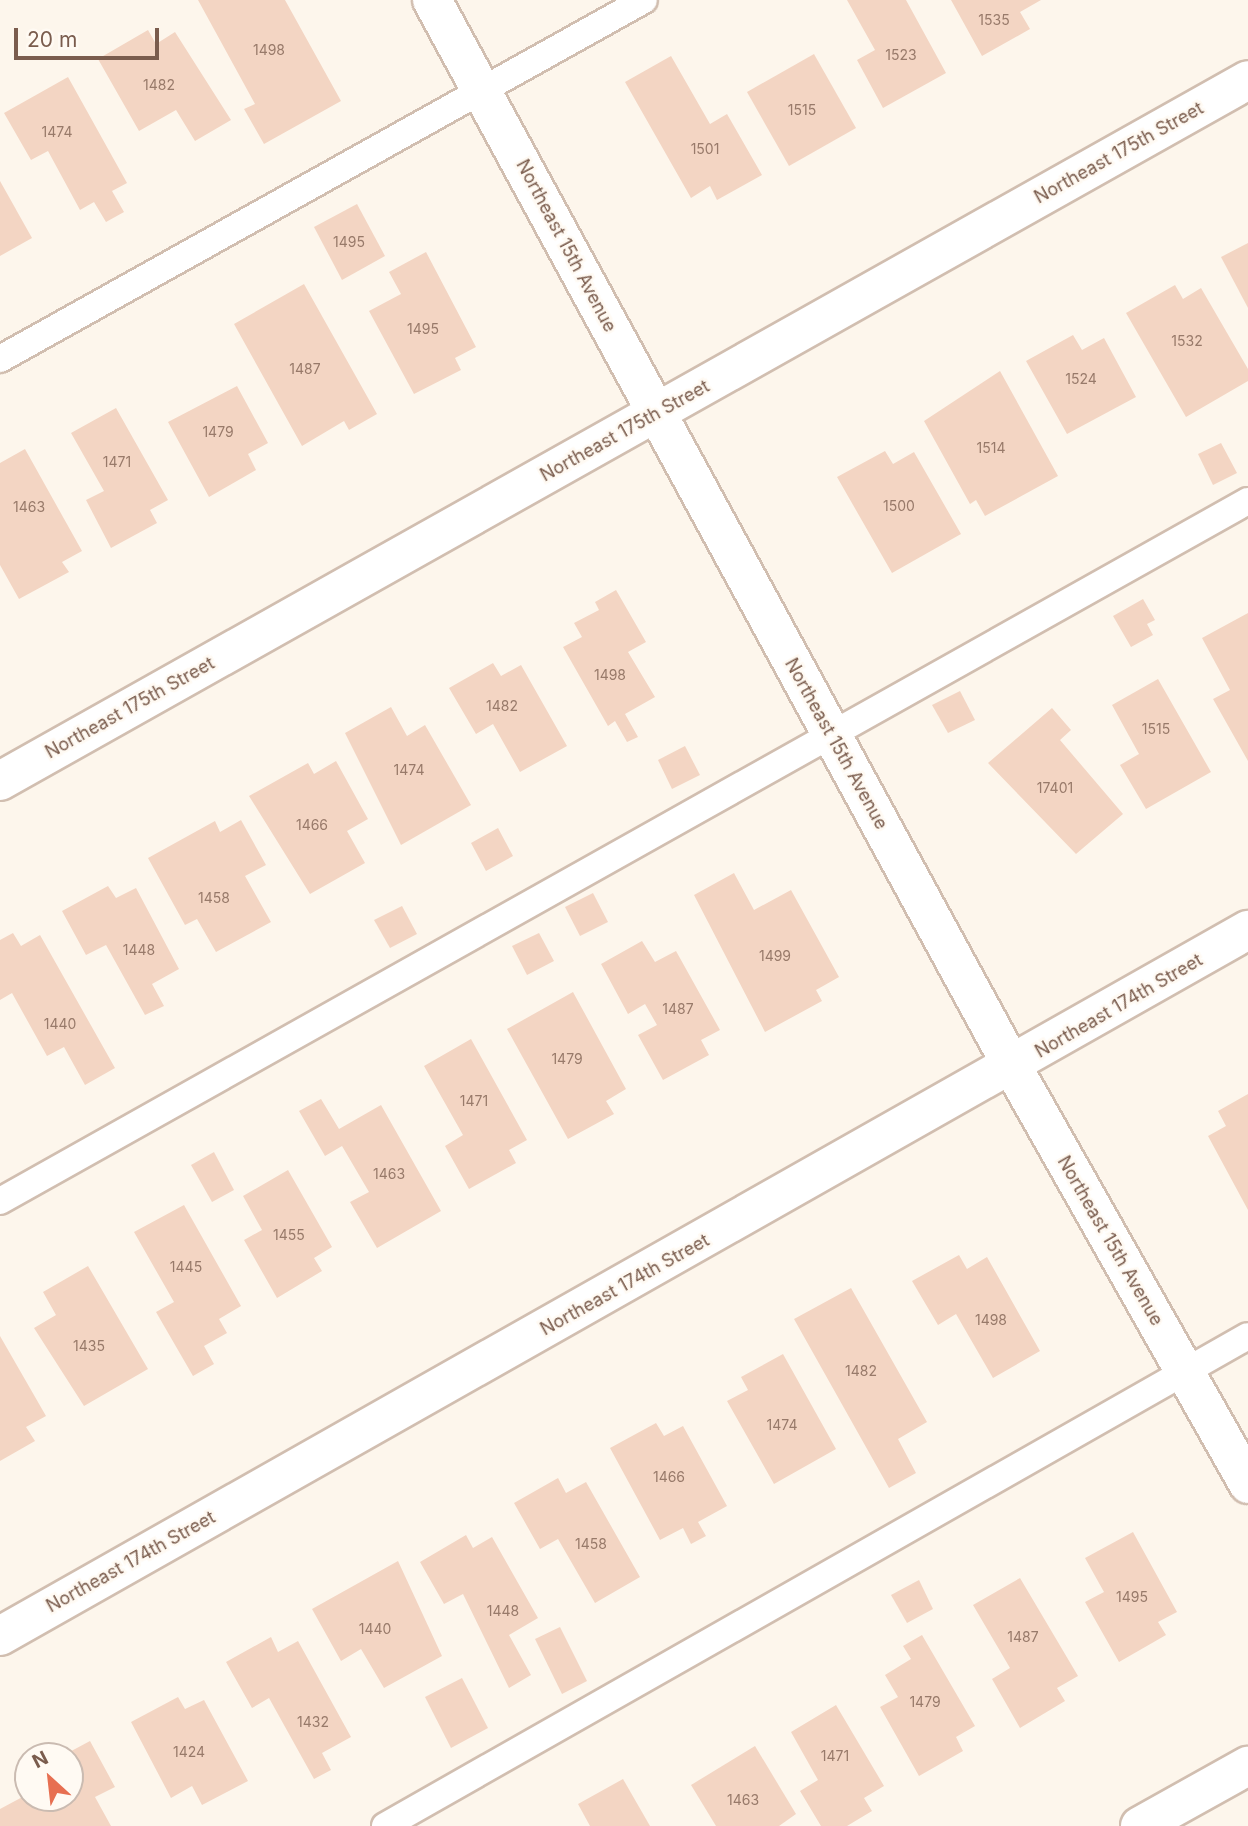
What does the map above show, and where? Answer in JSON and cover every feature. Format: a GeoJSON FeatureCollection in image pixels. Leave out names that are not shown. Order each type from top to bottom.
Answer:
{"type":"FeatureCollection","features":[{"type":"Feature","properties":{"kind":"street","name":"Northeast 15th Avenue"},"geometry":{"type":"LineString","coordinates":[[432,0],[484,90],[656,414],[1013,1068],[1248,1484]]}},
{"type":"Feature","properties":{"kind":"street","name":"Northeast 175th Street"},"geometry":{"type":"LineString","coordinates":[[0,780],[1248,80]]}},
{"type":"Feature","properties":{"kind":"street","name":"Northeast 174th Street"},"geometry":{"type":"LineString","coordinates":[[0,1636],[1013,1068],[1248,930]]}},
{"type":"Feature","properties":{"kind":"street"},"geometry":{"type":"LineString","coordinates":[[1140,1826],[1248,1766]]}},
{"type":"Feature","properties":{"kind":"lane"},"geometry":{"type":"LineString","coordinates":[[0,359],[644,0]]}},
{"type":"Feature","properties":{"kind":"lane"},"geometry":{"type":"LineString","coordinates":[[0,1201],[830,732],[1248,500]]}},
{"type":"Feature","properties":{"kind":"lane"},"geometry":{"type":"LineString","coordinates":[[385,1826],[1248,1336]]}},
{"type":"Feature","properties":{"kind":"building"},"geometry":{"type":"Polygon","coordinates":[[[198,0],[285,0],[341,101],[264,144],[244,109],[255,104],[198,0]]]}},
{"type":"Feature","properties":{"kind":"building"},"geometry":{"type":"Polygon","coordinates":[[[847,0],[906,0],[946,73],[883,108],[857,60],[875,50],[847,0]]]}},
{"type":"Feature","properties":{"kind":"building"},"geometry":{"type":"Polygon","coordinates":[[[951,0],[1041,0],[1020,12],[1030,29],[982,56],[951,0]]]}},
{"type":"Feature","properties":{"kind":"building"},"geometry":{"type":"Polygon","coordinates":[[[148,30],[156,44],[175,32],[231,120],[195,141],[176,110],[139,131],[98,59],[148,30]]]}},
{"type":"Feature","properties":{"kind":"building"},"geometry":{"type":"Polygon","coordinates":[[[814,54],[856,128],[789,166],[747,92],[814,54]]]}},
{"type":"Feature","properties":{"kind":"building"},"geometry":{"type":"Polygon","coordinates":[[[671,56],[710,124],[727,114],[762,175],[717,200],[710,186],[691,198],[625,82],[671,56]]]}},
{"type":"Feature","properties":{"kind":"building"},"geometry":{"type":"Polygon","coordinates":[[[68,77],[127,183],[112,191],[124,212],[106,222],[94,202],[80,210],[48,151],[31,160],[4,113],[68,77]]]}},
{"type":"Feature","properties":{"kind":"building"},"geometry":{"type":"Polygon","coordinates":[[[0,181],[32,238],[0,256],[0,181]]]}},
{"type":"Feature","properties":{"kind":"building"},"geometry":{"type":"Polygon","coordinates":[[[357,204],[385,256],[342,280],[314,227],[357,204]]]}},
{"type":"Feature","properties":{"kind":"building"},"geometry":{"type":"Polygon","coordinates":[[[1248,243],[1248,308],[1221,257],[1248,243]]]}},
{"type":"Feature","properties":{"kind":"building"},"geometry":{"type":"Polygon","coordinates":[[[426,252],[476,347],[455,358],[461,370],[414,394],[369,311],[401,294],[389,272],[426,252]]]}},
{"type":"Feature","properties":{"kind":"building"},"geometry":{"type":"Polygon","coordinates":[[[304,284],[377,414],[349,430],[344,421],[302,446],[234,324],[304,284]]]}},
{"type":"Feature","properties":{"kind":"building"},"geometry":{"type":"Polygon","coordinates":[[[1175,285],[1183,299],[1201,288],[1248,369],[1248,381],[1186,417],[1126,313],[1175,285]]]}},
{"type":"Feature","properties":{"kind":"building"},"geometry":{"type":"Polygon","coordinates":[[[1073,335],[1082,350],[1104,338],[1136,397],[1067,434],[1026,361],[1073,335]]]}},
{"type":"Feature","properties":{"kind":"building"},"geometry":{"type":"Polygon","coordinates":[[[1000,371],[1058,476],[985,516],[976,500],[970,504],[924,421],[1000,371]]]}},
{"type":"Feature","properties":{"kind":"building"},"geometry":{"type":"Polygon","coordinates":[[[237,386],[268,443],[248,454],[256,470],[209,497],[168,422],[237,386]]]}},
{"type":"Feature","properties":{"kind":"building"},"geometry":{"type":"Polygon","coordinates":[[[116,408],[168,500],[150,510],[157,523],[111,548],[86,500],[104,491],[71,433],[116,408]]]}},
{"type":"Feature","properties":{"kind":"building"},"geometry":{"type":"Polygon","coordinates":[[[1221,443],[1237,473],[1213,485],[1198,454],[1221,443]]]}},
{"type":"Feature","properties":{"kind":"building"},"geometry":{"type":"Polygon","coordinates":[[[25,449],[82,551],[62,562],[69,572],[19,599],[0,565],[0,463],[25,449]]]}},
{"type":"Feature","properties":{"kind":"building"},"geometry":{"type":"Polygon","coordinates":[[[885,451],[893,464],[914,452],[961,534],[892,573],[837,477],[885,451]]]}},
{"type":"Feature","properties":{"kind":"building"},"geometry":{"type":"Polygon","coordinates":[[[616,590],[646,642],[628,652],[655,697],[625,714],[638,737],[627,742],[615,721],[608,726],[563,647],[582,637],[574,623],[599,610],[595,602],[616,590]]]}},
{"type":"Feature","properties":{"kind":"building"},"geometry":{"type":"Polygon","coordinates":[[[1143,599],[1155,620],[1147,624],[1153,635],[1131,647],[1113,616],[1143,599]]]}},
{"type":"Feature","properties":{"kind":"building"},"geometry":{"type":"Polygon","coordinates":[[[1248,613],[1248,761],[1213,699],[1230,690],[1202,638],[1248,613]]]}},
{"type":"Feature","properties":{"kind":"building"},"geometry":{"type":"Polygon","coordinates":[[[493,663],[501,676],[521,665],[567,746],[520,772],[493,724],[476,734],[449,688],[493,663]]]}},
{"type":"Feature","properties":{"kind":"building"},"geometry":{"type":"Polygon","coordinates":[[[1158,679],[1211,772],[1146,809],[1120,765],[1139,754],[1112,705],[1158,679]]]}},
{"type":"Feature","properties":{"kind":"building"},"geometry":{"type":"Polygon","coordinates":[[[960,691],[975,720],[948,733],[932,705],[960,691]]]}},
{"type":"Feature","properties":{"kind":"building"},"geometry":{"type":"Polygon","coordinates":[[[391,707],[407,736],[425,725],[471,805],[401,845],[345,733],[391,707]]]}},
{"type":"Feature","properties":{"kind":"building"},"geometry":{"type":"Polygon","coordinates":[[[1052,708],[1071,730],[1060,740],[1123,814],[1076,854],[988,763],[1052,708]]]}},
{"type":"Feature","properties":{"kind":"building"},"geometry":{"type":"Polygon","coordinates":[[[685,746],[700,775],[672,789],[658,760],[685,746]]]}},
{"type":"Feature","properties":{"kind":"building"},"geometry":{"type":"Polygon","coordinates":[[[336,761],[368,819],[347,831],[365,863],[310,894],[249,796],[308,763],[314,774],[336,761]]]}},
{"type":"Feature","properties":{"kind":"building"},"geometry":{"type":"Polygon","coordinates":[[[241,820],[266,865],[245,876],[271,922],[216,952],[197,919],[185,925],[148,858],[215,821],[220,832],[241,820]]]}},
{"type":"Feature","properties":{"kind":"building"},"geometry":{"type":"Polygon","coordinates":[[[498,828],[513,856],[486,871],[471,843],[498,828]]]}},
{"type":"Feature","properties":{"kind":"building"},"geometry":{"type":"Polygon","coordinates":[[[734,873],[754,910],[791,890],[839,977],[816,990],[822,1001],[765,1032],[694,895],[734,873]]]}},
{"type":"Feature","properties":{"kind":"building"},"geometry":{"type":"Polygon","coordinates":[[[108,886],[116,898],[136,888],[179,969],[152,984],[164,1006],[145,1015],[106,945],[86,955],[62,911],[108,886]]]}},
{"type":"Feature","properties":{"kind":"building"},"geometry":{"type":"Polygon","coordinates":[[[593,893],[608,922],[580,936],[565,907],[593,893]]]}},
{"type":"Feature","properties":{"kind":"building"},"geometry":{"type":"Polygon","coordinates":[[[402,906],[417,934],[390,948],[374,920],[402,906]]]}},
{"type":"Feature","properties":{"kind":"building"},"geometry":{"type":"Polygon","coordinates":[[[13,933],[21,946],[40,935],[115,1068],[85,1085],[64,1047],[47,1056],[12,993],[0,1000],[0,940],[13,933]]]}},
{"type":"Feature","properties":{"kind":"building"},"geometry":{"type":"Polygon","coordinates":[[[539,933],[554,961],[527,975],[512,946],[539,933]]]}},
{"type":"Feature","properties":{"kind":"building"},"geometry":{"type":"Polygon","coordinates":[[[642,941],[655,962],[676,951],[720,1030],[701,1040],[709,1055],[663,1080],[638,1035],[657,1025],[645,1004],[628,1014],[601,964],[642,941]]]}},
{"type":"Feature","properties":{"kind":"building"},"geometry":{"type":"Polygon","coordinates":[[[573,992],[626,1089],[606,1101],[614,1114],[568,1139],[507,1029],[573,992]]]}},
{"type":"Feature","properties":{"kind":"building"},"geometry":{"type":"Polygon","coordinates":[[[471,1039],[527,1140],[509,1150],[516,1163],[469,1189],[445,1146],[463,1135],[424,1066],[471,1039]]]}},
{"type":"Feature","properties":{"kind":"building"},"geometry":{"type":"Polygon","coordinates":[[[1248,1094],[1248,1210],[1208,1136],[1226,1126],[1218,1111],[1248,1094]]]}},
{"type":"Feature","properties":{"kind":"building"},"geometry":{"type":"Polygon","coordinates":[[[321,1099],[339,1129],[381,1105],[441,1211],[377,1248],[350,1202],[369,1192],[342,1146],[325,1156],[299,1111],[321,1099]]]}},
{"type":"Feature","properties":{"kind":"building"},"geometry":{"type":"Polygon","coordinates":[[[214,1152],[234,1190],[212,1202],[191,1165],[214,1152]]]}},
{"type":"Feature","properties":{"kind":"building"},"geometry":{"type":"Polygon","coordinates":[[[288,1170],[332,1247],[314,1258],[322,1271],[277,1298],[244,1240],[262,1230],[243,1196],[288,1170]]]}},
{"type":"Feature","properties":{"kind":"building"},"geometry":{"type":"Polygon","coordinates":[[[184,1205],[241,1306],[219,1319],[227,1333],[204,1346],[214,1364],[193,1376],[156,1312],[174,1302],[134,1232],[184,1205]]]}},
{"type":"Feature","properties":{"kind":"building"},"geometry":{"type":"Polygon","coordinates":[[[959,1255],[967,1269],[987,1257],[1040,1351],[993,1378],[956,1314],[938,1325],[912,1281],[959,1255]]]}},
{"type":"Feature","properties":{"kind":"building"},"geometry":{"type":"Polygon","coordinates":[[[88,1266],[148,1369],[84,1406],[34,1328],[56,1315],[43,1292],[88,1266]]]}},
{"type":"Feature","properties":{"kind":"building"},"geometry":{"type":"Polygon","coordinates":[[[851,1288],[927,1422],[898,1439],[916,1473],[889,1488],[794,1319],[851,1288]]]}},
{"type":"Feature","properties":{"kind":"building"},"geometry":{"type":"Polygon","coordinates":[[[0,1336],[46,1416],[26,1427],[35,1441],[0,1461],[0,1336]]]}},
{"type":"Feature","properties":{"kind":"building"},"geometry":{"type":"Polygon","coordinates":[[[783,1354],[836,1449],[774,1484],[727,1401],[748,1390],[741,1377],[783,1354]]]}},
{"type":"Feature","properties":{"kind":"building"},"geometry":{"type":"Polygon","coordinates":[[[656,1423],[664,1436],[683,1426],[727,1506],[698,1522],[706,1536],[691,1544],[683,1528],[660,1540],[610,1448],[656,1423]]]}},
{"type":"Feature","properties":{"kind":"building"},"geometry":{"type":"Polygon","coordinates":[[[558,1478],[566,1493],[586,1482],[640,1577],[595,1603],[558,1539],[540,1549],[514,1503],[558,1478]]]}},
{"type":"Feature","properties":{"kind":"building"},"geometry":{"type":"Polygon","coordinates":[[[1133,1532],[1177,1612],[1158,1622],[1166,1635],[1119,1662],[1085,1602],[1104,1592],[1085,1558],[1133,1532]]]}},
{"type":"Feature","properties":{"kind":"building"},"geometry":{"type":"Polygon","coordinates":[[[466,1535],[473,1548],[492,1537],[538,1618],[509,1635],[531,1675],[509,1688],[463,1594],[444,1604],[420,1562],[466,1535]]]}},
{"type":"Feature","properties":{"kind":"building"},"geometry":{"type":"Polygon","coordinates":[[[398,1561],[442,1656],[384,1688],[361,1649],[341,1661],[312,1609],[398,1561]]]}},
{"type":"Feature","properties":{"kind":"building"},"geometry":{"type":"Polygon","coordinates":[[[1020,1578],[1078,1676],[1057,1688],[1065,1701],[1020,1728],[992,1679],[1010,1668],[973,1605],[1020,1578]]]}},
{"type":"Feature","properties":{"kind":"building"},"geometry":{"type":"Polygon","coordinates":[[[919,1580],[933,1609],[907,1623],[891,1595],[919,1580]]]}},
{"type":"Feature","properties":{"kind":"building"},"geometry":{"type":"Polygon","coordinates":[[[560,1627],[587,1681],[562,1694],[535,1639],[560,1627]]]}},
{"type":"Feature","properties":{"kind":"building"},"geometry":{"type":"Polygon","coordinates":[[[922,1635],[975,1726],[956,1737],[963,1751],[919,1776],[880,1707],[898,1697],[885,1675],[911,1659],[903,1646],[922,1635]]]}},
{"type":"Feature","properties":{"kind":"building"},"geometry":{"type":"Polygon","coordinates":[[[271,1637],[278,1652],[298,1641],[351,1737],[322,1753],[331,1770],[314,1779],[269,1698],[252,1708],[226,1662],[271,1637]]]}},
{"type":"Feature","properties":{"kind":"building"},"geometry":{"type":"Polygon","coordinates":[[[462,1678],[488,1728],[451,1748],[425,1697],[462,1678]]]}},
{"type":"Feature","properties":{"kind":"building"},"geometry":{"type":"Polygon","coordinates":[[[178,1697],[185,1709],[204,1700],[248,1781],[202,1805],[192,1786],[171,1798],[131,1722],[178,1697]]]}},
{"type":"Feature","properties":{"kind":"building"},"geometry":{"type":"Polygon","coordinates":[[[836,1705],[884,1786],[864,1798],[872,1811],[847,1826],[821,1826],[800,1791],[818,1780],[791,1732],[836,1705]]]}},
{"type":"Feature","properties":{"kind":"building"},"geometry":{"type":"Polygon","coordinates":[[[90,1741],[115,1787],[95,1797],[111,1826],[0,1826],[0,1809],[14,1802],[14,1812],[84,1812],[84,1744],[90,1741]]]}},
{"type":"Feature","properties":{"kind":"building"},"geometry":{"type":"Polygon","coordinates":[[[755,1746],[796,1814],[779,1826],[716,1826],[691,1785],[755,1746]]]}},
{"type":"Feature","properties":{"kind":"building"},"geometry":{"type":"Polygon","coordinates":[[[623,1779],[650,1826],[590,1826],[578,1804],[623,1779]]]}}]}
